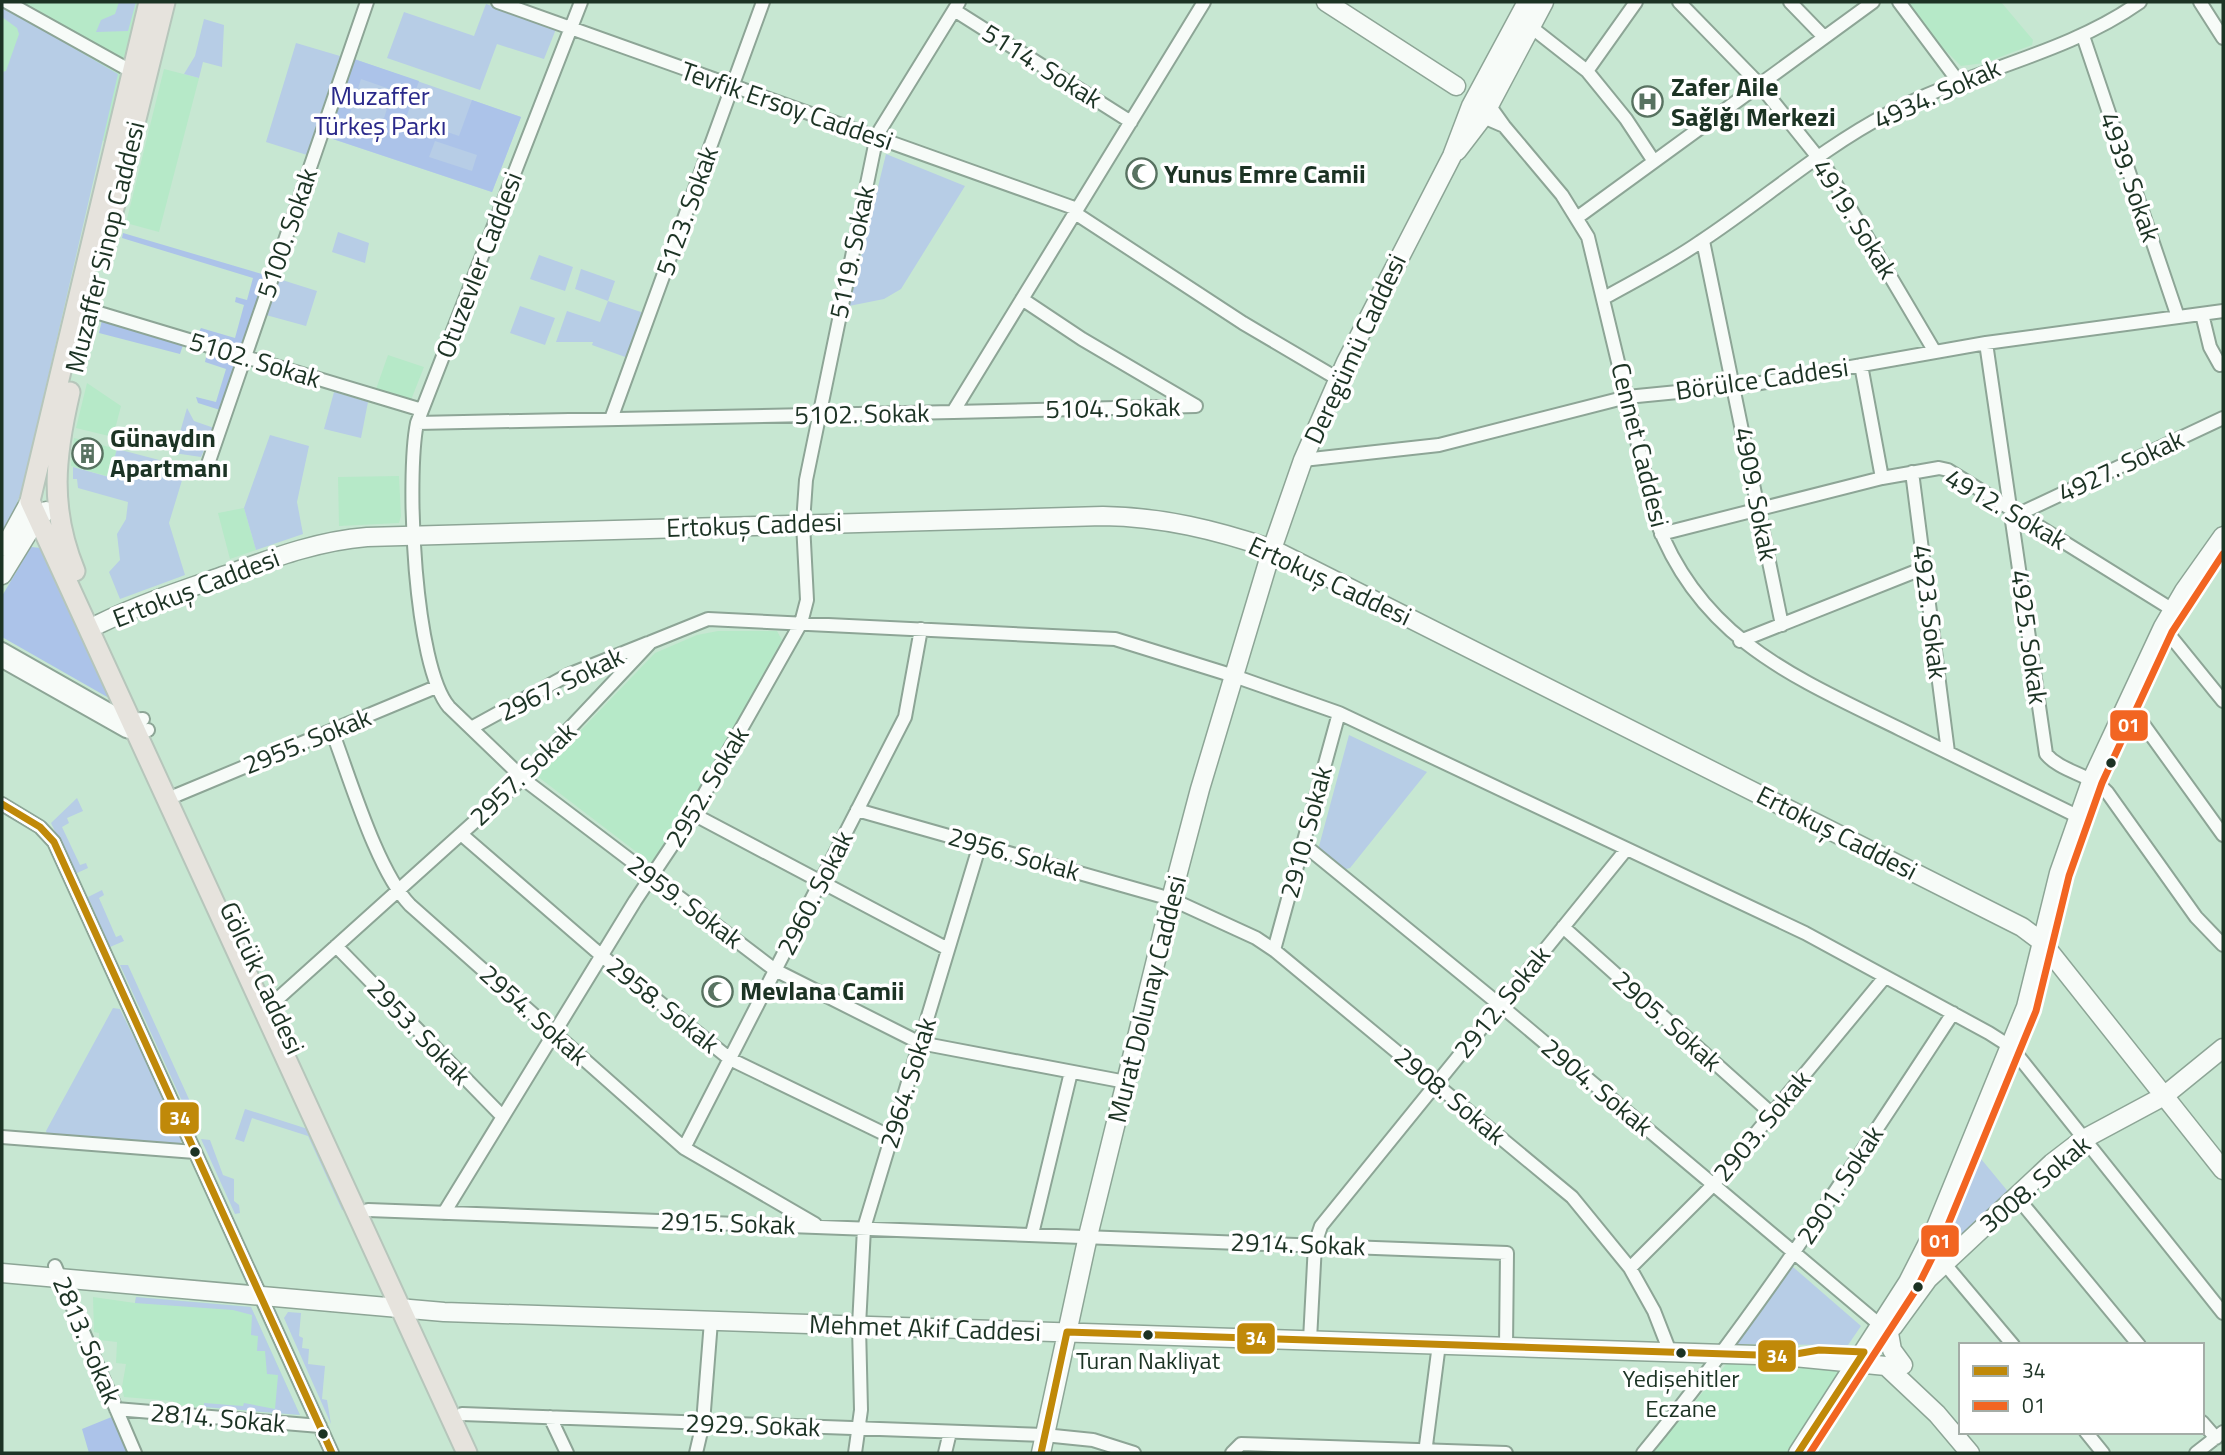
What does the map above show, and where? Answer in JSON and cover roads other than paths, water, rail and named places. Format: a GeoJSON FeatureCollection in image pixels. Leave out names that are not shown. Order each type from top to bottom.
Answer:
{"type":"FeatureCollection","features":[{"type":"Feature","properties":{"kind":"main road","name":"Muzaffer Sinop Caddesi"},"geometry":{"type":"LineString","coordinates":[[41,503],[62,430],[89,310],[139,76],[149,2]]}},
{"type":"Feature","properties":{"kind":"main road","name":"Muzaffer Sinop Caddesi"},"geometry":{"type":"LineString","coordinates":[[41,503],[139,76],[165,2]]}},
{"type":"Feature","properties":{"kind":"main road","name":"Gölcük Caddesi"},"geometry":{"type":"LineString","coordinates":[[41,503],[67,552],[99,624],[139,726],[177,794],[368,1210],[403,1302],[480,1453]]}},
{"type":"Feature","properties":{"kind":"main road","name":"Gölcük Caddesi"},"geometry":{"type":"LineString","coordinates":[[41,503],[139,726],[403,1302],[467,1453]]}},
{"type":"Feature","properties":{"kind":"street"},"geometry":{"type":"LineString","coordinates":[[9,2],[139,76]]}},
{"type":"Feature","properties":{"kind":"street","name":"5100. Sokak"},"geometry":{"type":"LineString","coordinates":[[208,464],[367,2]]}},
{"type":"Feature","properties":{"kind":"street","name":"Tevfik Ersoy Caddesi"},"geometry":{"type":"LineString","coordinates":[[498,2],[1076,211],[1243,323],[1338,379]]}},
{"type":"Feature","properties":{"kind":"street","name":"Otuzevler Caddesi"},"geometry":{"type":"LineString","coordinates":[[415,535],[412,462],[417,423],[582,2]]}},
{"type":"Feature","properties":{"kind":"street","name":"5123. Sokak"},"geometry":{"type":"LineString","coordinates":[[611,419],[763,2]]}},
{"type":"Feature","properties":{"kind":"street","name":"5102. Sokak"},"geometry":{"type":"LineString","coordinates":[[417,423],[953,412],[1204,2]]}},
{"type":"Feature","properties":{"kind":"street","name":"Cennet Caddesi"},"geometry":{"type":"LineString","coordinates":[[1326,2],[1456,86],[1480,106],[1504,127],[1578,217],[1591,246],[1661,534],[1684,577],[1721,623],[1787,674],[2077,816]]}},
{"type":"Feature","properties":{"kind":"street","name":"Deregümü Caddesi"},"geometry":{"type":"LineString","coordinates":[[1480,106],[1527,2]]}},
{"type":"Feature","properties":{"kind":"street","name":"Deregümü Caddesi"},"geometry":{"type":"LineString","coordinates":[[1272,549],[1303,460],[1338,379],[1452,156],[1544,2]]}},
{"type":"Feature","properties":{"kind":"street"},"geometry":{"type":"LineString","coordinates":[[1587,71],[1636,2]]}},
{"type":"Feature","properties":{"kind":"street","name":"4919. Sokak"},"geometry":{"type":"LineString","coordinates":[[1679,2],[1759,84],[1817,155],[1834,179],[1935,352]]}},
{"type":"Feature","properties":{"kind":"street"},"geometry":{"type":"LineString","coordinates":[[1790,2],[1824,37]]}},
{"type":"Feature","properties":{"kind":"street"},"geometry":{"type":"LineString","coordinates":[[1578,217],[1873,2]]}},
{"type":"Feature","properties":{"kind":"street"},"geometry":{"type":"LineString","coordinates":[[1899,2],[1958,81]]}},
{"type":"Feature","properties":{"kind":"street","name":"4934. Sokak"},"geometry":{"type":"LineString","coordinates":[[1604,299],[1703,241],[1817,155],[1876,120],[1958,81],[2083,36],[2110,23],[2140,2]]}},
{"type":"Feature","properties":{"kind":"street"},"geometry":{"type":"LineString","coordinates":[[2200,2],[2223,38]]}},
{"type":"Feature","properties":{"kind":"street","name":"5114. Sokak"},"geometry":{"type":"LineString","coordinates":[[956,6],[1131,122]]}},
{"type":"Feature","properties":{"kind":"street","name":"5119. Sokak"},"geometry":{"type":"LineString","coordinates":[[803,523],[806,480],[877,137],[956,6]]}},
{"type":"Feature","properties":{"kind":"street"},"geometry":{"type":"LineString","coordinates":[[1531,27],[1587,71],[1620,111],[1653,160]]}},
{"type":"Feature","properties":{"kind":"street","name":"4939. Sokak"},"geometry":{"type":"LineString","coordinates":[[2083,36],[2178,317]]}},
{"type":"Feature","properties":{"kind":"street","name":"4909. Sokak"},"geometry":{"type":"LineString","coordinates":[[1703,241],[1782,625]]}},
{"type":"Feature","properties":{"kind":"street","name":"5104. Sokak"},"geometry":{"type":"LineString","coordinates":[[953,412],[1196,406],[1022,299]]}},
{"type":"Feature","properties":{"kind":"street","name":"5102. Sokak"},"geometry":{"type":"LineString","coordinates":[[89,310],[422,410]]}},
{"type":"Feature","properties":{"kind":"street","name":"Börülce Caddesi"},"geometry":{"type":"LineString","coordinates":[[1303,460],[1439,445],[1627,397],[1734,387],[1986,343],[2223,311]]}},
{"type":"Feature","properties":{"kind":"street"},"geometry":{"type":"LineString","coordinates":[[2202,314],[2210,347],[2220,366]]}},
{"type":"Feature","properties":{"kind":"street","name":"4925. Sokak"},"geometry":{"type":"LineString","coordinates":[[1986,343],[2015,511],[2046,754],[2053,761],[2092,779]]}},
{"type":"Feature","properties":{"kind":"street"},"geometry":{"type":"LineString","coordinates":[[1861,365],[1882,478]]}},
{"type":"Feature","properties":{"kind":"street","name":"4927. Sokak"},"geometry":{"type":"LineString","coordinates":[[2015,511],[2223,418]]}},
{"type":"Feature","properties":{"kind":"street","name":"4912. Sokak"},"geometry":{"type":"LineString","coordinates":[[1661,534],[1882,478],[1935,468],[1948,470],[2173,610]]}},
{"type":"Feature","properties":{"kind":"street","name":"4923. Sokak"},"geometry":{"type":"LineString","coordinates":[[1912,472],[1948,752]]}},
{"type":"Feature","properties":{"kind":"street"},"geometry":{"type":"LineString","coordinates":[[2,553],[41,503]]}},
{"type":"Feature","properties":{"kind":"street"},"geometry":{"type":"LineString","coordinates":[[2,575],[41,503]]}},
{"type":"Feature","properties":{"kind":"street","name":"Ertokuş Caddesi"},"geometry":{"type":"LineString","coordinates":[[99,624],[151,601],[312,545],[343,539],[803,523],[1129,517],[1198,526],[1272,549],[2010,920],[2042,942],[2223,1170]]}},
{"type":"Feature","properties":{"kind":"street","name":"2952. Sokak"},"geometry":{"type":"LineString","coordinates":[[444,1213],[693,814],[801,623],[807,600],[803,523]]}},
{"type":"Feature","properties":{"kind":"street","name":"2959. Sokak"},"geometry":{"type":"LineString","coordinates":[[415,535],[425,634],[436,687],[449,707],[523,778],[775,970],[920,1043],[1126,1082]]}},
{"type":"Feature","properties":{"kind":"street"},"geometry":{"type":"LineString","coordinates":[[1798,1453],[1861,1358],[1884,1329],[1936,1227],[2011,1047],[2032,989],[2042,942],[2077,816],[2092,779],[2163,627],[2223,536]]}},
{"type":"Feature","properties":{"kind":"street","name":"Murat Dolunay Caddesi"},"geometry":{"type":"LineString","coordinates":[[1043,1444],[1088,1236],[1171,899],[1200,789],[1272,549]]}},
{"type":"Feature","properties":{"kind":"street"},"geometry":{"type":"LineString","coordinates":[[1741,641],[1924,568]]}},
{"type":"Feature","properties":{"kind":"street","name":"2957. Sokak"},"geometry":{"type":"LineString","coordinates":[[273,1003],[523,778],[652,642],[708,619],[1115,639],[1234,676],[1339,713],[1625,851],[1805,933],[2011,1047]]}},
{"type":"Feature","properties":{"kind":"street"},"geometry":{"type":"LineString","coordinates":[[2163,627],[2223,701]]}},
{"type":"Feature","properties":{"kind":"street","name":"2960. Sokak"},"geometry":{"type":"LineString","coordinates":[[684,1148],[905,717],[921,629]]}},
{"type":"Feature","properties":{"kind":"street","name":"2967. Sokak"},"geometry":{"type":"LineString","coordinates":[[471,728],[568,675],[652,642]]}},
{"type":"Feature","properties":{"kind":"street"},"geometry":{"type":"LineString","coordinates":[[2,649],[139,726]]}},
{"type":"Feature","properties":{"kind":"street"},"geometry":{"type":"LineString","coordinates":[[2,661],[126,731],[139,726]]}},
{"type":"Feature","properties":{"kind":"street","name":"2955. Sokak"},"geometry":{"type":"LineString","coordinates":[[177,794],[436,687]]}},
{"type":"Feature","properties":{"kind":"street"},"geometry":{"type":"LineString","coordinates":[[2127,703],[2223,835]]}},
{"type":"Feature","properties":{"kind":"street","name":"2910. Sokak"},"geometry":{"type":"LineString","coordinates":[[1274,950],[1339,713]]}},
{"type":"Feature","properties":{"kind":"street","name":"2954. Sokak"},"geometry":{"type":"LineString","coordinates":[[332,730],[385,867],[397,891],[684,1148],[750,1189],[820,1226]]}},
{"type":"Feature","properties":{"kind":"street"},"geometry":{"type":"LineString","coordinates":[[2092,779],[2114,800],[2196,917],[2223,946]]}},
{"type":"Feature","properties":{"kind":"street"},"geometry":{"type":"LineString","coordinates":[[2,804],[40,827],[54,842],[332,1453]]}},
{"type":"Feature","properties":{"kind":"street","name":"2956. Sokak"},"geometry":{"type":"LineString","coordinates":[[857,810],[1171,899]]}},
{"type":"Feature","properties":{"kind":"street"},"geometry":{"type":"LineString","coordinates":[[693,814],[948,949]]}},
{"type":"Feature","properties":{"kind":"street","name":"2958. Sokak"},"geometry":{"type":"LineString","coordinates":[[461,834],[602,956],[730,1059],[891,1137]]}},
{"type":"Feature","properties":{"kind":"street","name":"2964. Sokak"},"geometry":{"type":"LineString","coordinates":[[855,1453],[859,1429],[859,1326],[864,1228],[980,844]]}},
{"type":"Feature","properties":{"kind":"street","name":"2904. Sokak"},"geometry":{"type":"LineString","coordinates":[[1303,844],[1500,1005],[1884,1329]]}},
{"type":"Feature","properties":{"kind":"street","name":"2912. Sokak"},"geometry":{"type":"LineString","coordinates":[[1311,1340],[1315,1244],[1325,1220],[1625,851]]}},
{"type":"Feature","properties":{"kind":"street","name":"2908. Sokak"},"geometry":{"type":"LineString","coordinates":[[1171,899],[1248,934],[1274,950],[1572,1198],[1630,1268],[1654,1311],[1670,1352]]}},
{"type":"Feature","properties":{"kind":"street","name":"2905. Sokak"},"geometry":{"type":"LineString","coordinates":[[1563,928],[1772,1114]]}},
{"type":"Feature","properties":{"kind":"street","name":"2953. Sokak"},"geometry":{"type":"LineString","coordinates":[[336,946],[503,1117]]}},
{"type":"Feature","properties":{"kind":"street","name":"2903. Sokak"},"geometry":{"type":"LineString","coordinates":[[1630,1268],[1713,1185],[1885,977]]}},
{"type":"Feature","properties":{"kind":"street","name":"2901. Sokak"},"geometry":{"type":"LineString","coordinates":[[1643,1453],[1722,1354],[1795,1254],[1953,1013]]}},
{"type":"Feature","properties":{"kind":"street"},"geometry":{"type":"LineString","coordinates":[[2011,1047],[2082,1140],[2223,1313]]}},
{"type":"Feature","properties":{"kind":"street","name":"3008. Sokak"},"geometry":{"type":"LineString","coordinates":[[1884,1329],[1944,1263],[2015,1196],[2082,1140],[2164,1096],[2223,1048]]}},
{"type":"Feature","properties":{"kind":"street"},"geometry":{"type":"LineString","coordinates":[[1032,1234],[1071,1072]]}},
{"type":"Feature","properties":{"kind":"street"},"geometry":{"type":"LineString","coordinates":[[2,1137],[195,1152]]}},
{"type":"Feature","properties":{"kind":"street"},"geometry":{"type":"LineString","coordinates":[[2015,1196],[2137,1343]]}},
{"type":"Feature","properties":{"kind":"street","name":"2915. Sokak"},"geometry":{"type":"LineString","coordinates":[[368,1210],[1088,1236]]}},
{"type":"Feature","properties":{"kind":"street","name":"2914. Sokak"},"geometry":{"type":"LineString","coordinates":[[1088,1236],[1507,1253],[1506,1347]]}},
{"type":"Feature","properties":{"kind":"street","name":"Mehmet Akif Caddesi"},"geometry":{"type":"LineString","coordinates":[[2,1262],[57,1272],[403,1302],[444,1312],[1784,1356],[1861,1358],[1885,1354],[1903,1365],[1925,1391],[1937,1414]]}},
{"type":"Feature","properties":{"kind":"street"},"geometry":{"type":"LineString","coordinates":[[1944,1263],[2010,1343]]}},
{"type":"Feature","properties":{"kind":"street","name":"Mehmet Akif Caddesi"},"geometry":{"type":"LineString","coordinates":[[2,1273],[57,1272]]}},
{"type":"Feature","properties":{"kind":"street","name":"2813. Sokak"},"geometry":{"type":"LineString","coordinates":[[57,1272],[135,1453]]}},
{"type":"Feature","properties":{"kind":"street"},"geometry":{"type":"LineString","coordinates":[[696,1453],[703,1423],[711,1321]]}},
{"type":"Feature","properties":{"kind":"street"},"geometry":{"type":"LineString","coordinates":[[1884,1329],[1892,1350],[1903,1365]]}},
{"type":"Feature","properties":{"kind":"street"},"geometry":{"type":"LineString","coordinates":[[1426,1452],[1438,1345]]}},
{"type":"Feature","properties":{"kind":"street","name":"Mehmet Akif Caddesi"},"geometry":{"type":"LineString","coordinates":[[1861,1358],[1892,1369],[1937,1414],[1970,1453]]}},
{"type":"Feature","properties":{"kind":"street","name":"2814. Sokak"},"geometry":{"type":"LineString","coordinates":[[117,1409],[320,1426]]}},
{"type":"Feature","properties":{"kind":"street","name":"2929. Sokak"},"geometry":{"type":"LineString","coordinates":[[462,1414],[950,1432],[1043,1444],[1093,1440],[1134,1453]]}},
{"type":"Feature","properties":{"kind":"street"},"geometry":{"type":"LineString","coordinates":[[550,1418],[568,1453]]}},
{"type":"Feature","properties":{"kind":"street"},"geometry":{"type":"LineString","coordinates":[[2196,1453],[2219,1435],[2204,1424]]}},
{"type":"Feature","properties":{"kind":"street"},"geometry":{"type":"LineString","coordinates":[[945,1453],[950,1432]]}},
{"type":"Feature","properties":{"kind":"street"},"geometry":{"type":"LineString","coordinates":[[2088,1434],[2103,1453]]}},
{"type":"Feature","properties":{"kind":"street"},"geometry":{"type":"LineString","coordinates":[[1232,1453],[1241,1444],[1506,1453]]}},
{"type":"Feature","properties":{"kind":"place","name":"Zafer Aile Sağlğı Merkezi"},"geometry":{"type":"Point","coordinates":[1648,102]}},
{"type":"Feature","properties":{"kind":"place","name":"Yunus Emre Camii"},"geometry":{"type":"Point","coordinates":[1141,174]}},
{"type":"Feature","properties":{"kind":"place","name":"Günaydın Apartmanı"},"geometry":{"type":"Point","coordinates":[87,453]}},
{"type":"Feature","properties":{"kind":"place","name":"Mevlana Camii"},"geometry":{"type":"Point","coordinates":[717,991]}},
{"type":"Feature","properties":{"kind":"place","name":"Turan Nakliyat"},"geometry":{"type":"Point","coordinates":[1148,1335]}},
{"type":"Feature","properties":{"kind":"place","name":"Yedişehitler Eczane"},"geometry":{"type":"Point","coordinates":[1681,1353]}},
{"type":"Feature","properties":{"kind":"park label","name":"Muzaffer Türkeş Parkı"},"geometry":{"type":"Point","coordinates":[380,111]}}]}
